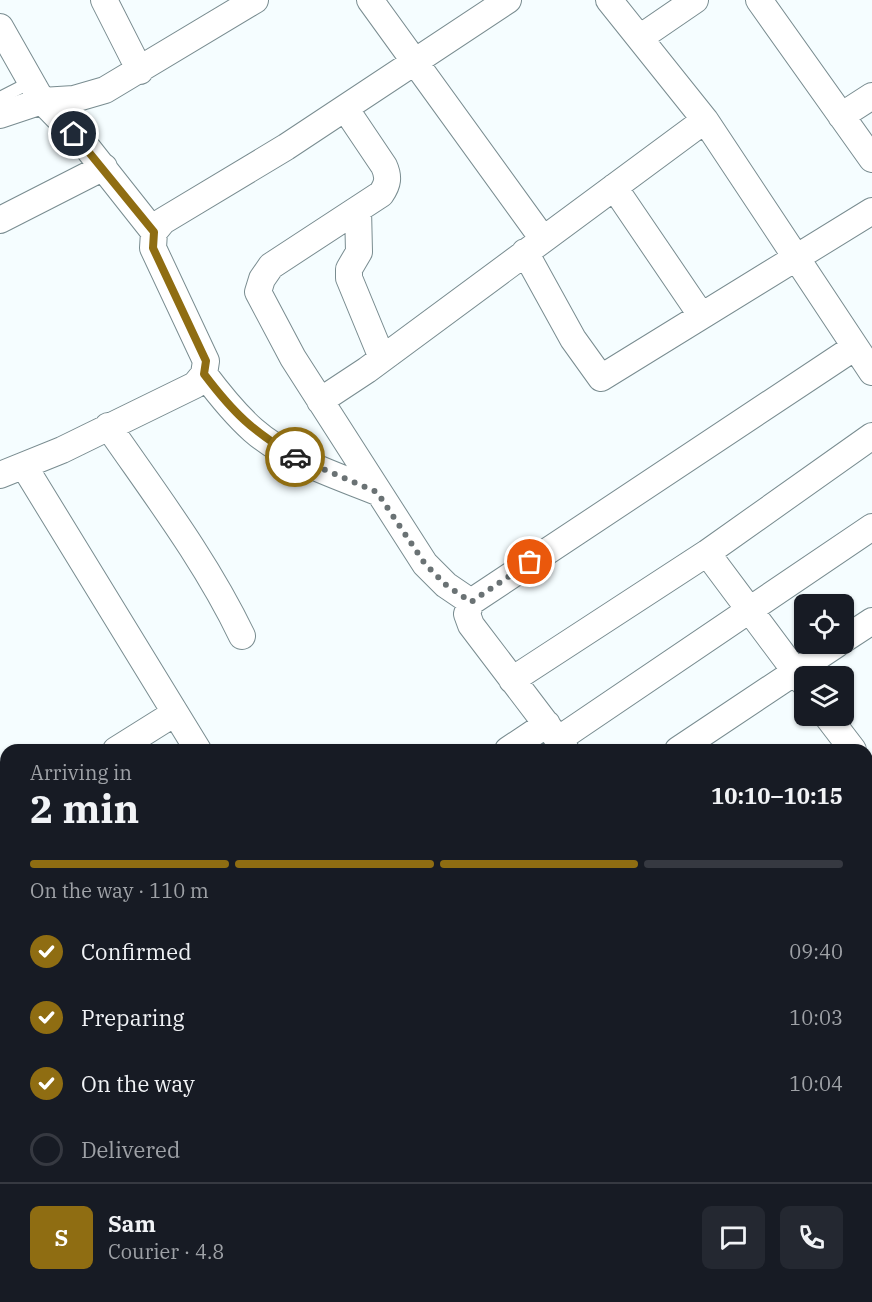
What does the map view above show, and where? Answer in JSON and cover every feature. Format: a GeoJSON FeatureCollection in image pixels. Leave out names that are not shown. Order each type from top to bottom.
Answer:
{"type":"FeatureCollection","features":[{"type":"Feature","properties":{"kind":"street"},"geometry":{"type":"LineString","coordinates":[[104,0],[140,71]]}},
{"type":"Feature","properties":{"kind":"street"},"geometry":{"type":"LineString","coordinates":[[0,115],[37,91],[74,99],[105,90],[255,0]]}},
{"type":"Feature","properties":{"kind":"street"},"geometry":{"type":"LineString","coordinates":[[370,0],[534,246],[573,339],[601,378],[872,211]]}},
{"type":"Feature","properties":{"kind":"street"},"geometry":{"type":"LineString","coordinates":[[0,475],[62,450],[195,385],[204,374],[206,361],[153,248],[154,232],[163,221],[286,147],[508,0]]}},
{"type":"Feature","properties":{"kind":"street"},"geometry":{"type":"LineString","coordinates":[[609,0],[641,37],[705,120],[872,372]]}},
{"type":"Feature","properties":{"kind":"street"},"geometry":{"type":"LineString","coordinates":[[641,37],[695,0]]}},
{"type":"Feature","properties":{"kind":"street"},"geometry":{"type":"LineString","coordinates":[[759,0],[872,159]]}},
{"type":"Feature","properties":{"kind":"street"},"geometry":{"type":"LineString","coordinates":[[0,27],[37,91],[104,167],[154,232]]}},
{"type":"Feature","properties":{"kind":"street"},"geometry":{"type":"LineString","coordinates":[[841,116],[872,96]]}},
{"type":"Feature","properties":{"kind":"street"},"geometry":{"type":"LineString","coordinates":[[345,108],[388,176],[381,194],[271,266],[262,279],[258,292],[320,401],[425,564],[446,585],[471,602]]}},
{"type":"Feature","properties":{"kind":"street"},"geometry":{"type":"LineString","coordinates":[[320,401],[382,358],[705,120]]}},
{"type":"Feature","properties":{"kind":"street"},"geometry":{"type":"LineString","coordinates":[[0,220],[104,167]]}},
{"type":"Feature","properties":{"kind":"street"},"geometry":{"type":"LineString","coordinates":[[614,187],[701,315]]}},
{"type":"Feature","properties":{"kind":"street"},"geometry":{"type":"LineString","coordinates":[[358,209],[359,252],[349,269],[349,278],[382,358]]}},
{"type":"Feature","properties":{"kind":"street"},"geometry":{"type":"LineString","coordinates":[[558,738],[471,625],[467,614],[471,602],[855,347]]}},
{"type":"Feature","properties":{"kind":"street"},"geometry":{"type":"LineString","coordinates":[[204,374],[229,407],[255,432],[301,461],[377,492]]}},
{"type":"Feature","properties":{"kind":"street"},"geometry":{"type":"LineString","coordinates":[[108,426],[223,595],[242,636]]}},
{"type":"Feature","properties":{"kind":"street"},"geometry":{"type":"LineString","coordinates":[[512,680],[707,552],[872,436]]}},
{"type":"Feature","properties":{"kind":"street"},"geometry":{"type":"LineString","coordinates":[[24,466],[194,744]]}},
{"type":"Feature","properties":{"kind":"street"},"geometry":{"type":"LineString","coordinates":[[533,744],[558,738],[872,527]]}},
{"type":"Feature","properties":{"kind":"street"},"geometry":{"type":"LineString","coordinates":[[707,552],[794,669]]}},
{"type":"Feature","properties":{"kind":"street"},"geometry":{"type":"LineString","coordinates":[[854,633],[872,621]]}},
{"type":"Feature","properties":{"kind":"street"},"geometry":{"type":"LineString","coordinates":[[812,666],[826,654]]}},
{"type":"Feature","properties":{"kind":"street"},"geometry":{"type":"LineString","coordinates":[[688,744],[794,681]]}},
{"type":"Feature","properties":{"kind":"street"},"geometry":{"type":"LineString","coordinates":[[126,744],[175,713]]}},
{"type":"Feature","properties":{"kind":"street"},"geometry":{"type":"LineString","coordinates":[[835,726],[848,744]]}},
{"type":"Feature","properties":{"kind":"lane"},"geometry":{"type":"LineString","coordinates":[[0,98],[37,91]]}},
{"type":"Feature","properties":{"kind":"way so far"},"geometry":{"type":"LineString","coordinates":[[295,457],[377,492],[425,564],[446,585],[471,602],[530,562]]}},
{"type":"Feature","properties":{"kind":"route"},"geometry":{"type":"LineString","coordinates":[[74,134],[117,183],[154,232],[153,248],[206,361],[204,374],[229,407],[255,432],[295,457]]}}]}
